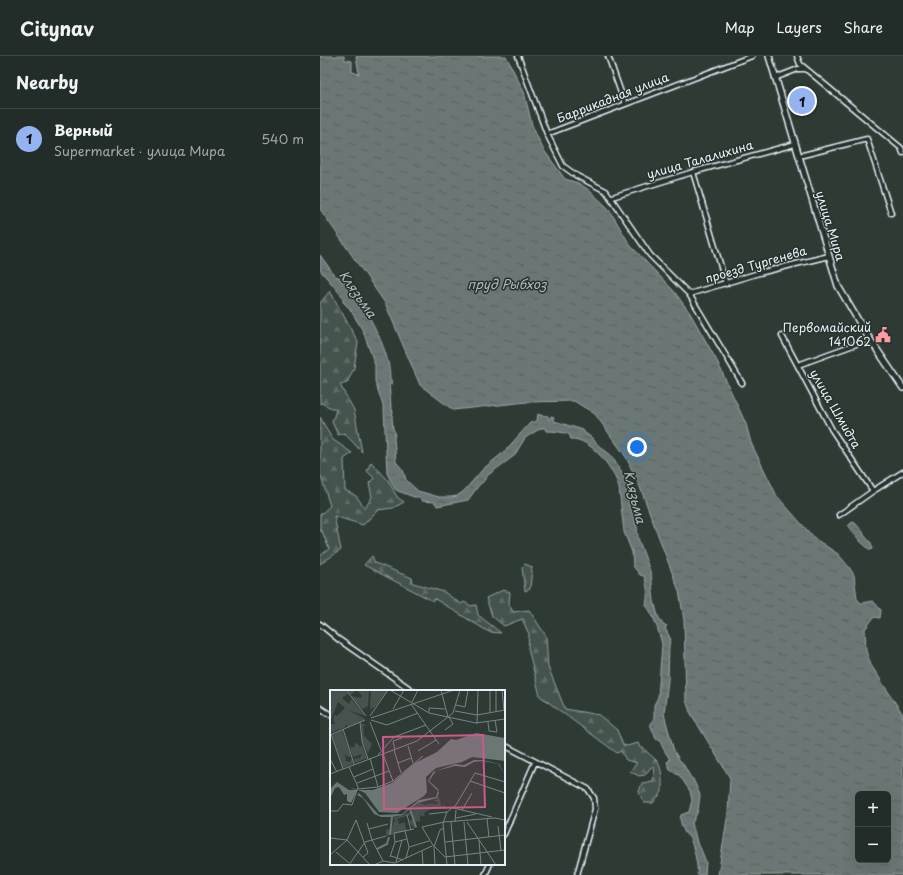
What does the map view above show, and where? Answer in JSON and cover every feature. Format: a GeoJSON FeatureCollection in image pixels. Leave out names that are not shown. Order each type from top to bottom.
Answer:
{"type":"FeatureCollection","features":[{"type":"Feature","properties":{"kind":"street"},"geometry":{"type":"LineString","coordinates":[[518,56],[548,134],[563,166],[577,176],[606,191],[612,197],[650,255],[689,294],[742,383]]}},
{"type":"Feature","properties":{"kind":"street"},"geometry":{"type":"LineString","coordinates":[[608,56],[625,104]]}},
{"type":"Feature","properties":{"kind":"street","name":"Баррикадная улица"},"geometry":{"type":"LineString","coordinates":[[548,134],[752,56]]}},
{"type":"Feature","properties":{"kind":"street","name":"улица Мира"},"geometry":{"type":"LineString","coordinates":[[769,56],[838,286],[870,339],[903,388]]}},
{"type":"Feature","properties":{"kind":"street"},"geometry":{"type":"LineString","coordinates":[[798,56],[800,64],[901,148],[903,153]]}},
{"type":"Feature","properties":{"kind":"street"},"geometry":{"type":"LineString","coordinates":[[775,78],[798,69],[806,69]]}},
{"type":"Feature","properties":{"kind":"street"},"geometry":{"type":"LineString","coordinates":[[799,156],[867,140],[892,213]]}},
{"type":"Feature","properties":{"kind":"street","name":"улица Талалихина"},"geometry":{"type":"LineString","coordinates":[[612,197],[693,172],[795,144]]}},
{"type":"Feature","properties":{"kind":"street"},"geometry":{"type":"LineString","coordinates":[[693,172],[726,284]]}},
{"type":"Feature","properties":{"kind":"street","name":"проезд Тургенева"},"geometry":{"type":"LineString","coordinates":[[689,294],[759,273],[828,256]]}},
{"type":"Feature","properties":{"kind":"street","name":"улица Шмидта"},"geometry":{"type":"LineString","coordinates":[[782,336],[832,430],[873,491]]}},
{"type":"Feature","properties":{"kind":"street"},"geometry":{"type":"LineString","coordinates":[[798,365],[870,339]]}},
{"type":"Feature","properties":{"kind":"street"},"geometry":{"type":"LineString","coordinates":[[839,515],[903,472]]}},
{"type":"Feature","properties":{"kind":"street"},"geometry":{"type":"LineString","coordinates":[[320,624],[338,639],[413,690]]}},
{"type":"Feature","properties":{"kind":"street"},"geometry":{"type":"LineString","coordinates":[[320,708],[330,714]]}},
{"type":"Feature","properties":{"kind":"street"},"geometry":{"type":"LineString","coordinates":[[505,746],[588,789],[594,798],[595,809],[577,875]]}},
{"type":"Feature","properties":{"kind":"street"},"geometry":{"type":"LineString","coordinates":[[505,832],[535,762]]}},
{"type":"Feature","properties":{"kind":"street"},"geometry":{"type":"LineString","coordinates":[[485,875],[490,865]]}},
{"type":"Feature","properties":{"kind":"green space"},"geometry":{"type":"Polygon","coordinates":[[[330,291],[358,342],[354,368],[347,383],[340,385],[354,410],[362,452],[344,433],[338,435],[332,422],[336,410],[321,403],[320,404],[320,303],[330,291]]]}},
{"type":"Feature","properties":{"kind":"green space"},"geometry":{"type":"Polygon","coordinates":[[[320,417],[332,439],[352,453],[344,459],[345,490],[356,496],[365,508],[372,497],[369,483],[374,478],[367,471],[371,462],[388,480],[397,497],[404,502],[393,508],[378,510],[363,525],[334,516],[341,550],[320,564],[320,556],[329,549],[322,531],[320,531],[320,515],[330,506],[320,473],[320,417]]]}},
{"type":"Feature","properties":{"kind":"green space"},"geometry":{"type":"Polygon","coordinates":[[[372,556],[375,563],[412,578],[413,583],[444,592],[461,604],[464,602],[471,606],[476,605],[478,615],[501,633],[489,632],[435,599],[433,601],[364,565],[372,556]]]}},
{"type":"Feature","properties":{"kind":"green space"},"geometry":{"type":"Polygon","coordinates":[[[525,564],[532,567],[530,589],[525,591],[522,567],[525,564]]]}},
{"type":"Feature","properties":{"kind":"green space"},"geometry":{"type":"Polygon","coordinates":[[[503,590],[510,592],[509,604],[513,612],[529,610],[546,636],[548,667],[565,709],[599,715],[617,730],[623,745],[627,746],[638,743],[640,748],[644,748],[656,760],[661,771],[662,792],[653,803],[644,803],[639,792],[642,783],[653,781],[655,767],[651,767],[645,775],[639,776],[630,771],[637,763],[626,760],[621,751],[617,753],[540,696],[528,648],[529,634],[522,619],[504,626],[492,616],[486,598],[503,590]]]}},
{"type":"Feature","properties":{"kind":"water","name":"пруд Рыбхоз"},"geometry":{"type":"Polygon","coordinates":[[[320,56],[344,56],[345,60],[352,61],[352,72],[359,74],[356,56],[506,56],[524,92],[532,125],[543,149],[565,179],[578,183],[589,190],[609,209],[630,245],[673,290],[690,313],[717,361],[746,424],[751,443],[777,496],[814,538],[838,554],[849,567],[854,575],[857,599],[861,603],[873,601],[881,610],[880,618],[874,617],[865,629],[866,651],[871,665],[902,713],[903,718],[903,875],[718,875],[728,813],[730,778],[690,712],[686,700],[684,620],[679,591],[640,487],[626,457],[595,414],[574,401],[527,402],[453,410],[420,385],[385,303],[320,209],[320,56]]]}},
{"type":"Feature","properties":{"kind":"water"},"geometry":{"type":"Polygon","coordinates":[[[320,255],[335,276],[339,277],[342,282],[345,281],[349,287],[352,287],[356,295],[359,296],[382,343],[388,361],[390,379],[392,381],[392,384],[389,384],[393,412],[393,429],[395,432],[394,439],[396,462],[403,470],[406,480],[418,491],[439,497],[457,496],[464,491],[483,469],[504,452],[530,423],[537,421],[538,414],[548,416],[548,419],[550,419],[551,416],[554,417],[554,421],[583,430],[599,446],[611,455],[623,475],[628,491],[628,501],[637,527],[638,538],[651,574],[654,601],[658,616],[663,625],[667,626],[665,628],[671,640],[669,645],[668,680],[664,714],[674,751],[693,779],[700,795],[698,811],[692,823],[698,846],[700,847],[706,862],[705,875],[697,875],[696,861],[692,844],[684,831],[680,817],[681,815],[689,812],[692,800],[690,791],[680,776],[670,770],[667,762],[670,760],[660,739],[656,739],[650,724],[654,718],[654,705],[658,697],[662,644],[654,619],[646,605],[647,590],[644,576],[640,575],[633,566],[632,552],[624,532],[619,488],[613,473],[601,456],[586,444],[579,440],[571,439],[569,434],[546,431],[545,428],[541,428],[525,438],[514,456],[488,475],[468,500],[437,506],[435,502],[422,501],[418,497],[414,497],[395,489],[387,473],[384,409],[375,381],[375,365],[363,331],[350,309],[343,302],[343,297],[320,270],[320,255]]]}},
{"type":"Feature","properties":{"kind":"water"},"geometry":{"type":"Polygon","coordinates":[[[852,522],[855,523],[864,533],[873,549],[870,550],[861,542],[848,526],[852,522]]]}},
{"type":"Feature","properties":{"kind":"place","name":"Верный"},"geometry":{"type":"Point","coordinates":[802,101]}},
{"type":"Feature","properties":{"kind":"place","name":"Первомайский 141062"},"geometry":{"type":"Point","coordinates":[883,335]}},
{"type":"Feature","properties":{"kind":"water label","name":"Клязьма"},"geometry":{"type":"Point","coordinates":[358,294]}},
{"type":"Feature","properties":{"kind":"water label","name":"Клязьма"},"geometry":{"type":"Point","coordinates":[635,497]}}]}
